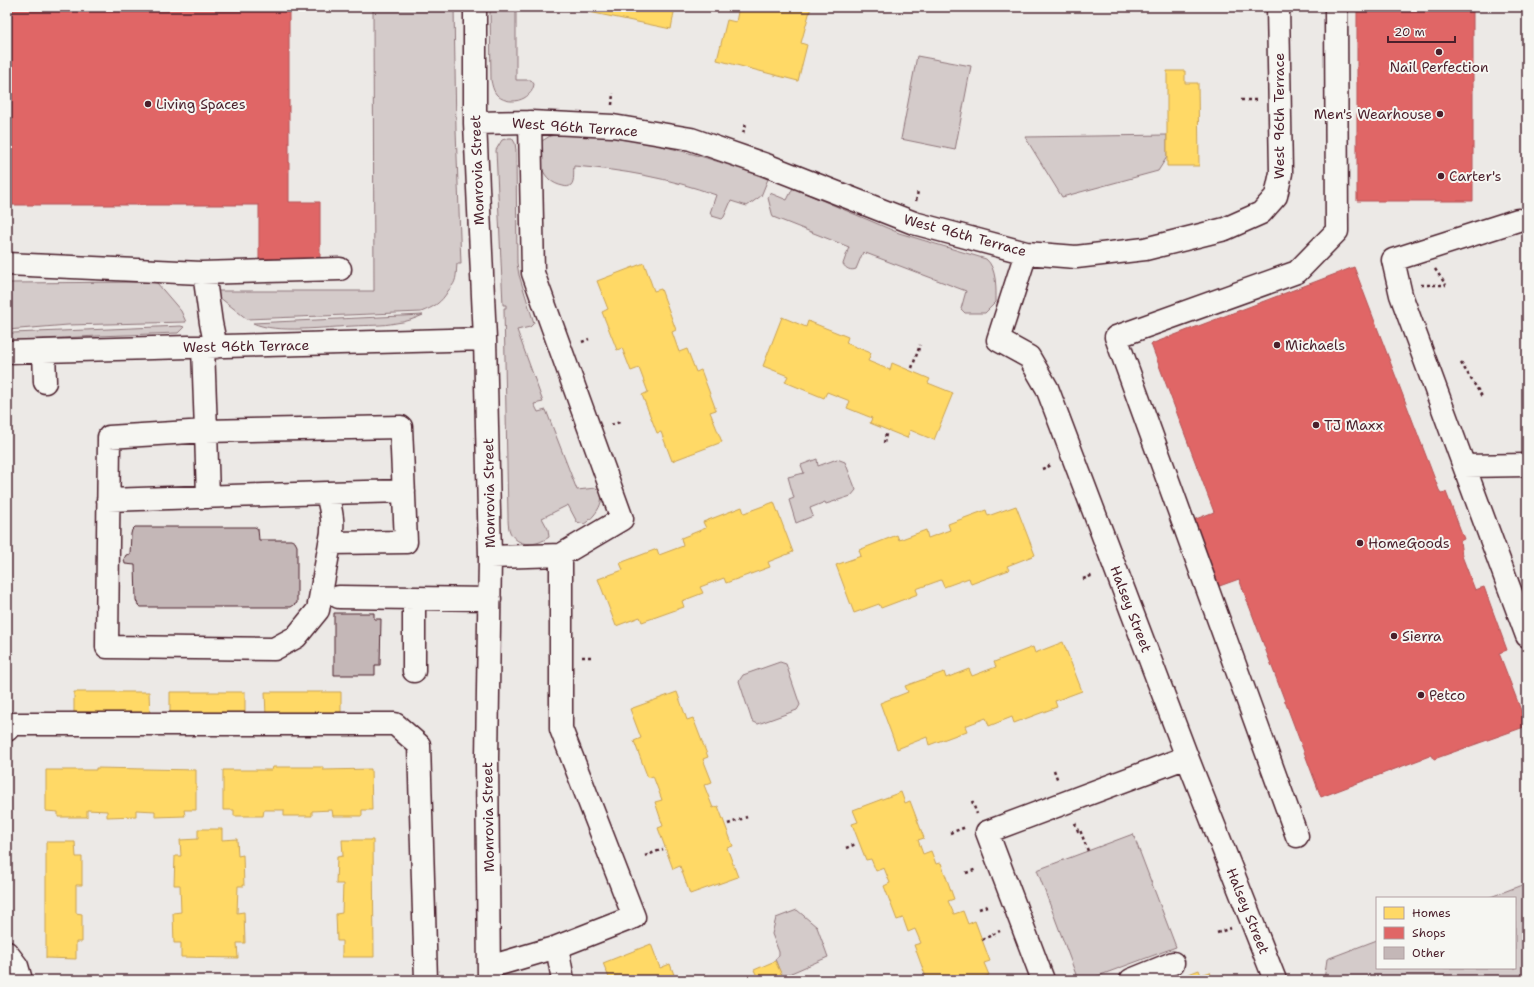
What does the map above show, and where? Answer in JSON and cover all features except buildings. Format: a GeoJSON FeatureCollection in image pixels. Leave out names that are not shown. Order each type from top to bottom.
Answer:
{"type":"FeatureCollection","features":[{"type":"Feature","properties":{"kind":"street","name":"Monrovia Street"},"geometry":{"type":"LineString","coordinates":[[475,7],[475,123],[485,339],[490,558],[487,758],[489,974]]}},
{"type":"Feature","properties":{"kind":"street"},"geometry":{"type":"LineString","coordinates":[[1297,836],[1116,337],[1297,272],[1337,231],[1336,7]]}},
{"type":"Feature","properties":{"kind":"street","name":"West 96th Terrace"},"geometry":{"type":"LineString","coordinates":[[475,123],[530,122],[614,126],[691,139],[766,164],[914,223],[1026,253],[1076,257],[1145,249],[1225,229],[1261,213],[1276,196],[1281,173],[1272,11]]}},
{"type":"Feature","properties":{"kind":"street"},"geometry":{"type":"LineString","coordinates":[[490,558],[561,555],[622,519],[533,273],[530,122]]}},
{"type":"Feature","properties":{"kind":"street"},"geometry":{"type":"LineString","coordinates":[[1518,220],[1392,260],[1401,295],[1527,636]]}},
{"type":"Feature","properties":{"kind":"street","name":"Halsey Street"},"geometry":{"type":"LineString","coordinates":[[1026,253],[998,340],[1029,358],[1047,388],[1187,757],[1275,980]]}},
{"type":"Feature","properties":{"kind":"street"},"geometry":{"type":"LineString","coordinates":[[7,264],[204,273],[340,269]]}},
{"type":"Feature","properties":{"kind":"street"},"geometry":{"type":"LineString","coordinates":[[204,273],[211,323],[206,431],[208,497]]}},
{"type":"Feature","properties":{"kind":"street","name":"West 96th Terrace"},"geometry":{"type":"LineString","coordinates":[[7,352],[485,339]]}},
{"type":"Feature","properties":{"kind":"street"},"geometry":{"type":"LineString","coordinates":[[44,351],[45,382]]}},
{"type":"Feature","properties":{"kind":"street"},"geometry":{"type":"LineString","coordinates":[[328,493],[333,530],[330,543],[318,610],[296,637],[274,649],[107,648],[109,438],[206,431],[401,427],[406,542],[330,543]]}},
{"type":"Feature","properties":{"kind":"street"},"geometry":{"type":"LineString","coordinates":[[1464,466],[1527,465]]}},
{"type":"Feature","properties":{"kind":"street"},"geometry":{"type":"LineString","coordinates":[[108,500],[404,491]]}},
{"type":"Feature","properties":{"kind":"street"},"geometry":{"type":"LineString","coordinates":[[489,974],[634,917],[561,729],[561,555]]}},
{"type":"Feature","properties":{"kind":"street"},"geometry":{"type":"LineString","coordinates":[[339,597],[490,599]]}},
{"type":"Feature","properties":{"kind":"street"},"geometry":{"type":"LineString","coordinates":[[414,598],[414,671]]}},
{"type":"Feature","properties":{"kind":"street"},"geometry":{"type":"LineString","coordinates":[[7,730],[12,724],[395,724],[419,745],[426,980]]}},
{"type":"Feature","properties":{"kind":"street"},"geometry":{"type":"LineString","coordinates":[[1043,980],[987,832],[1187,757]]}},
{"type":"Feature","properties":{"kind":"street"},"geometry":{"type":"LineString","coordinates":[[557,947],[563,980]]}},
{"type":"Feature","properties":{"kind":"street"},"geometry":{"type":"LineString","coordinates":[[7,953],[17,966],[21,980]]}},
{"type":"Feature","properties":{"kind":"street"},"geometry":{"type":"LineString","coordinates":[[1131,980],[1173,963]]}},
{"type":"Feature","properties":{"kind":"path"},"geometry":{"type":"LineString","coordinates":[[1239,11],[1272,11]]}},
{"type":"Feature","properties":{"kind":"path"},"geometry":{"type":"LineString","coordinates":[[1241,100],[1258,100]]}},
{"type":"Feature","properties":{"kind":"path"},"geometry":{"type":"LineString","coordinates":[[1417,285],[1446,285],[1433,267]]}},
{"type":"Feature","properties":{"kind":"path"},"geometry":{"type":"LineString","coordinates":[[912,368],[920,345]]}},
{"type":"Feature","properties":{"kind":"path"},"geometry":{"type":"LineString","coordinates":[[1461,363],[1483,398]]}},
{"type":"Feature","properties":{"kind":"path"},"geometry":{"type":"LineString","coordinates":[[884,443],[886,434]]}},
{"type":"Feature","properties":{"kind":"path"},"geometry":{"type":"LineString","coordinates":[[1083,579],[1099,573]]}},
{"type":"Feature","properties":{"kind":"path"},"geometry":{"type":"LineString","coordinates":[[1054,770],[1060,787]]}},
{"type":"Feature","properties":{"kind":"path"},"geometry":{"type":"LineString","coordinates":[[972,801],[978,818]]}},
{"type":"Feature","properties":{"kind":"path"},"geometry":{"type":"LineString","coordinates":[[728,824],[746,817]]}},
{"type":"Feature","properties":{"kind":"path"},"geometry":{"type":"LineString","coordinates":[[950,833],[954,830],[968,826]]}},
{"type":"Feature","properties":{"kind":"path"},"geometry":{"type":"LineString","coordinates":[[1078,831],[1080,830],[1088,851]]}},
{"type":"Feature","properties":{"kind":"path"},"geometry":{"type":"LineString","coordinates":[[846,848],[856,844]]}},
{"type":"Feature","properties":{"kind":"path"},"geometry":{"type":"LineString","coordinates":[[645,856],[663,849]]}},
{"type":"Feature","properties":{"kind":"path"},"geometry":{"type":"LineString","coordinates":[[966,873],[983,866]]}},
{"type":"Feature","properties":{"kind":"path"},"geometry":{"type":"LineString","coordinates":[[979,909],[996,902]]}},
{"type":"Feature","properties":{"kind":"path"},"geometry":{"type":"LineString","coordinates":[[1217,933],[1235,927]]}},
{"type":"Feature","properties":{"kind":"path"},"geometry":{"type":"LineString","coordinates":[[982,940],[1001,931]]}},
{"type":"Feature","properties":{"kind":"shaded area"},"geometry":{"type":"Polygon","coordinates":[[[373,7],[454,7],[456,130],[461,264],[457,264],[455,281],[440,302],[421,312],[247,319],[219,297],[216,292],[374,291],[373,7]]]}},
{"type":"Feature","properties":{"kind":"shaded area"},"geometry":{"type":"Polygon","coordinates":[[[490,7],[516,7],[516,80],[531,80],[534,84],[529,95],[524,98],[512,101],[506,100],[501,98],[494,91],[491,80],[490,7]]]}},
{"type":"Feature","properties":{"kind":"shaded area"},"geometry":{"type":"Polygon","coordinates":[[[917,56],[971,66],[955,150],[901,139],[917,56]]]}},
{"type":"Feature","properties":{"kind":"shaded area"},"geometry":{"type":"Polygon","coordinates":[[[565,133],[643,142],[694,154],[768,179],[761,196],[747,206],[731,201],[722,219],[712,216],[710,213],[716,195],[663,179],[610,170],[574,166],[572,183],[567,187],[556,184],[550,180],[542,169],[540,163],[540,148],[542,141],[550,136],[565,133]]]}},
{"type":"Feature","properties":{"kind":"shaded area"},"geometry":{"type":"Polygon","coordinates":[[[1167,135],[1167,157],[1158,171],[1062,197],[1025,137],[1167,135]]]}},
{"type":"Feature","properties":{"kind":"shaded area"},"geometry":{"type":"Polygon","coordinates":[[[512,138],[515,143],[516,150],[517,263],[519,275],[534,323],[530,327],[517,330],[543,402],[534,404],[538,412],[546,410],[577,490],[596,488],[600,492],[601,497],[601,502],[596,513],[584,524],[577,522],[568,505],[542,518],[548,529],[549,537],[533,544],[523,543],[513,537],[509,530],[508,522],[504,308],[506,308],[506,305],[503,305],[496,150],[502,140],[512,138]]]}},
{"type":"Feature","properties":{"kind":"shaded area"},"geometry":{"type":"Polygon","coordinates":[[[793,188],[899,233],[986,259],[990,263],[994,273],[996,302],[985,313],[965,313],[961,309],[966,291],[863,252],[856,269],[850,270],[843,264],[849,247],[773,217],[768,198],[770,193],[787,200],[793,188]]]}},
{"type":"Feature","properties":{"kind":"shaded area"},"geometry":{"type":"Polygon","coordinates":[[[7,283],[157,283],[181,311],[186,322],[68,325],[7,330],[7,283]]]}},
{"type":"Feature","properties":{"kind":"shaded area"},"geometry":{"type":"Polygon","coordinates":[[[423,315],[407,321],[380,325],[288,329],[263,326],[253,323],[423,315]]]}},
{"type":"Feature","properties":{"kind":"shaded area"},"geometry":{"type":"Polygon","coordinates":[[[184,327],[178,333],[7,341],[7,333],[184,327]]]}},
{"type":"Feature","properties":{"kind":"shaded area"},"geometry":{"type":"Polygon","coordinates":[[[817,459],[818,466],[837,459],[845,462],[856,490],[851,496],[826,504],[825,502],[810,508],[813,516],[796,523],[789,500],[794,498],[788,477],[804,473],[801,465],[817,459]]]}},
{"type":"Feature","properties":{"kind":"shaded area"},"geometry":{"type":"Polygon","coordinates":[[[780,662],[786,664],[800,705],[797,710],[758,724],[752,721],[739,681],[743,675],[780,662]]]}},
{"type":"Feature","properties":{"kind":"shaded area"},"geometry":{"type":"Polygon","coordinates":[[[1133,834],[1176,947],[1087,980],[1078,980],[1037,870],[1133,834]]]}},
{"type":"Feature","properties":{"kind":"shaded area"},"geometry":{"type":"Polygon","coordinates":[[[1527,883],[1527,980],[1324,980],[1327,959],[1376,940],[1376,969],[1516,969],[1516,897],[1491,897],[1527,883]]]}},
{"type":"Feature","properties":{"kind":"shaded area"},"geometry":{"type":"Polygon","coordinates":[[[797,910],[817,927],[828,957],[782,977],[775,959],[779,956],[779,952],[772,934],[776,918],[797,910]]]}},
{"type":"Feature","properties":{"kind":"place","name":"Nail Perfection"},"geometry":{"type":"Point","coordinates":[1439,52]}},
{"type":"Feature","properties":{"kind":"place","name":"Living Spaces"},"geometry":{"type":"Point","coordinates":[148,104]}},
{"type":"Feature","properties":{"kind":"place","name":"Men's Wearhouse"},"geometry":{"type":"Point","coordinates":[1440,114]}},
{"type":"Feature","properties":{"kind":"place","name":"Carter's"},"geometry":{"type":"Point","coordinates":[1441,176]}},
{"type":"Feature","properties":{"kind":"place","name":"Michaels"},"geometry":{"type":"Point","coordinates":[1277,345]}},
{"type":"Feature","properties":{"kind":"place","name":"TJ Maxx"},"geometry":{"type":"Point","coordinates":[1316,425]}},
{"type":"Feature","properties":{"kind":"place","name":"HomeGoods"},"geometry":{"type":"Point","coordinates":[1360,543]}},
{"type":"Feature","properties":{"kind":"place","name":"Sierra"},"geometry":{"type":"Point","coordinates":[1394,636]}},
{"type":"Feature","properties":{"kind":"place","name":"Petco"},"geometry":{"type":"Point","coordinates":[1421,695]}}]}
